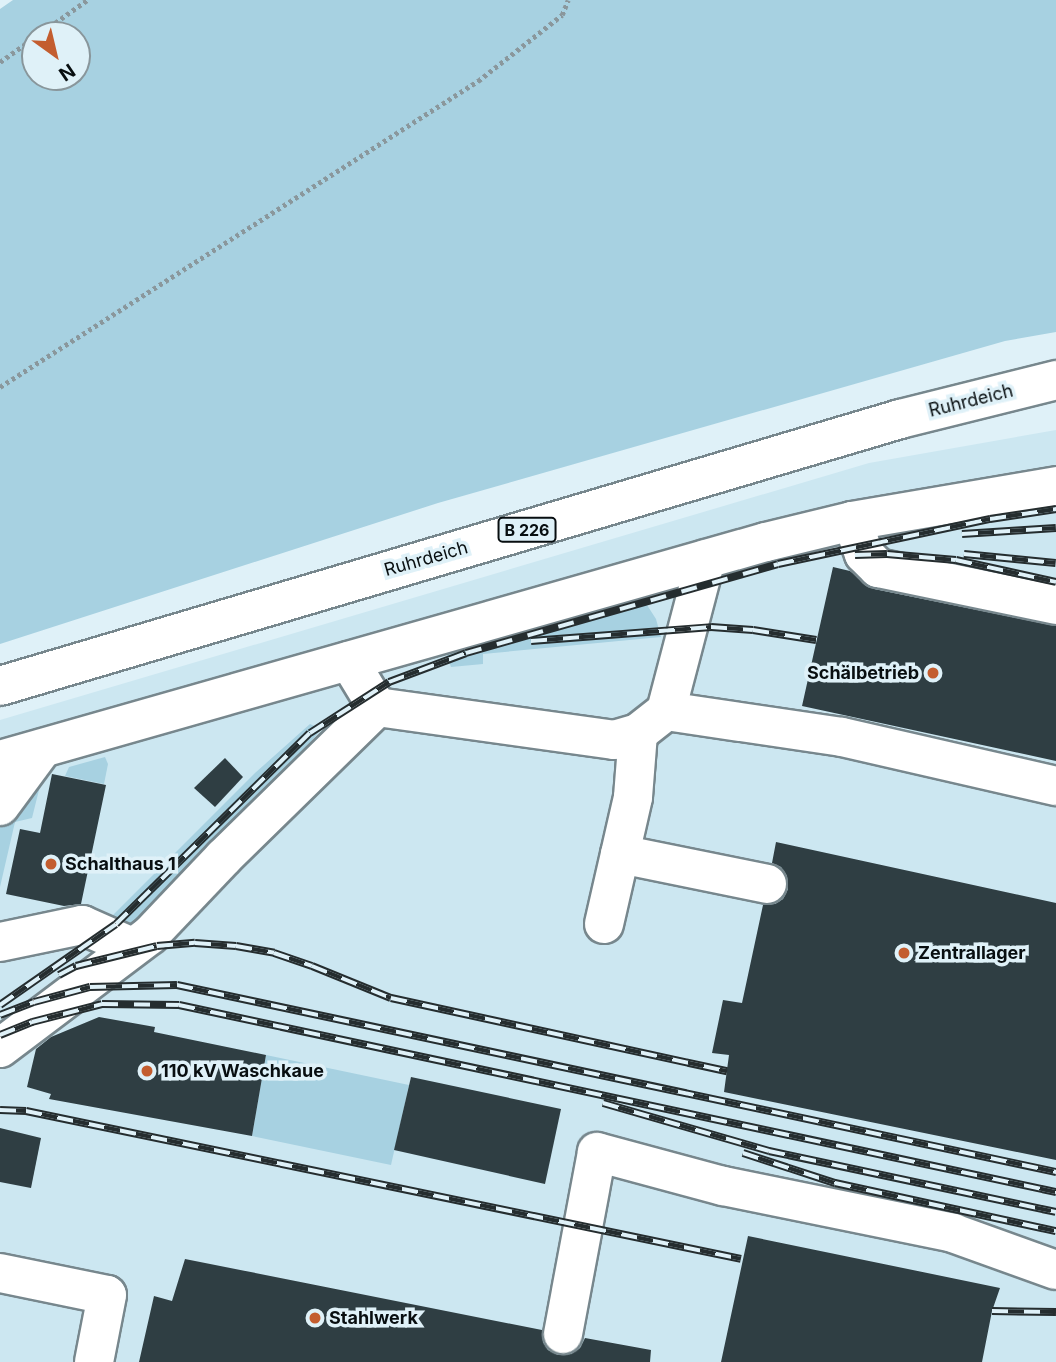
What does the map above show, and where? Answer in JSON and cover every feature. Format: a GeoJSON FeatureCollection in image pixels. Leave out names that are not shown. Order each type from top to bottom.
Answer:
{"type":"FeatureCollection","features":[{"type":"Feature","properties":{"kind":"main road","name":"Ruhrdeich"},"geometry":{"type":"LineString","coordinates":[[0,686],[900,419],[1056,380]]}},
{"type":"Feature","properties":{"kind":"main road"},"geometry":{"type":"LineString","coordinates":[[0,760],[706,559],[852,521],[1056,485]]}},
{"type":"Feature","properties":{"kind":"main road"},"geometry":{"type":"LineString","coordinates":[[852,521],[864,554],[878,568],[1056,605]]}},
{"type":"Feature","properties":{"kind":"main road"},"geometry":{"type":"LineString","coordinates":[[604,924],[652,722],[706,559]]}},
{"type":"Feature","properties":{"kind":"main road"},"geometry":{"type":"LineString","coordinates":[[349,661],[377,707]]}},
{"type":"Feature","properties":{"kind":"main road"},"geometry":{"type":"LineString","coordinates":[[377,707],[614,740],[652,722],[842,737],[1056,786]]}},
{"type":"Feature","properties":{"kind":"main road"},"geometry":{"type":"LineString","coordinates":[[0,1048],[150,935],[223,858],[377,707]]}},
{"type":"Feature","properties":{"kind":"main road"},"geometry":{"type":"LineString","coordinates":[[0,806],[41,749]]}},
{"type":"Feature","properties":{"kind":"main road"},"geometry":{"type":"LineString","coordinates":[[620,854],[767,884]]}},
{"type":"Feature","properties":{"kind":"main road"},"geometry":{"type":"LineString","coordinates":[[0,942],[82,925],[132,947]]}},
{"type":"Feature","properties":{"kind":"main road"},"geometry":{"type":"LineString","coordinates":[[563,1334],[597,1152],[723,1186],[953,1233],[1056,1270]]}},
{"type":"Feature","properties":{"kind":"main road"},"geometry":{"type":"LineString","coordinates":[[0,1273],[107,1295],[94,1362]]}},
{"type":"Feature","properties":{"kind":"path"},"geometry":{"type":"LineString","coordinates":[[57,21],[87,0]]}},
{"type":"Feature","properties":{"kind":"path"},"geometry":{"type":"LineString","coordinates":[[0,387],[478,81],[562,15],[568,0]]}},
{"type":"Feature","properties":{"kind":"path"},"geometry":{"type":"LineString","coordinates":[[0,62],[21,47]]}},
{"type":"Feature","properties":{"kind":"shaded area"},"geometry":{"type":"Polygon","coordinates":[[[13,0],[1056,0],[1056,332],[1005,341],[438,503],[0,644],[0,9],[13,0]]]}},
{"type":"Feature","properties":{"kind":"shaded area"},"geometry":{"type":"Polygon","coordinates":[[[1056,430],[1056,1362],[0,1362],[0,720],[869,463],[1056,430]]]}},
{"type":"Feature","properties":{"kind":"shaded area"},"geometry":{"type":"Polygon","coordinates":[[[630,598],[647,605],[656,619],[661,637],[483,654],[483,664],[451,667],[446,653],[630,598]]]}},
{"type":"Feature","properties":{"kind":"shaded area"},"geometry":{"type":"Polygon","coordinates":[[[310,724],[321,729],[287,772],[124,934],[109,919],[255,773],[310,724]]]}},
{"type":"Feature","properties":{"kind":"shaded area"},"geometry":{"type":"Polygon","coordinates":[[[105,757],[108,764],[104,784],[65,776],[69,767],[105,757]]]}},
{"type":"Feature","properties":{"kind":"shaded area"},"geometry":{"type":"Polygon","coordinates":[[[44,770],[32,818],[15,822],[0,887],[0,824],[44,770]]]}},
{"type":"Feature","properties":{"kind":"shaded area"},"geometry":{"type":"Polygon","coordinates":[[[266,1055],[409,1085],[391,1165],[252,1136],[266,1055]]]}},
{"type":"Feature","properties":{"kind":"building","name":"Schälbetrieb"},"geometry":{"type":"Polygon","coordinates":[[[833,567],[850,571],[874,589],[1056,626],[1056,761],[802,706],[833,567]]]}},
{"type":"Feature","properties":{"kind":"building"},"geometry":{"type":"Polygon","coordinates":[[[225,758],[243,777],[215,807],[194,788],[225,758]]]}},
{"type":"Feature","properties":{"kind":"building","name":"Schalthaus 1"},"geometry":{"type":"Polygon","coordinates":[[[52,774],[106,785],[81,904],[64,906],[6,894],[20,829],[40,833],[52,774]]]}},
{"type":"Feature","properties":{"kind":"building","name":"Zentrallager"},"geometry":{"type":"Polygon","coordinates":[[[776,842],[1056,903],[1056,1160],[724,1092],[729,1055],[712,1053],[723,1000],[742,1003],[763,905],[775,904],[783,899],[788,889],[787,876],[781,867],[772,863],[776,842]]]}},
{"type":"Feature","properties":{"kind":"building","name":"110 kV Waschkaue"},"geometry":{"type":"Polygon","coordinates":[[[99,1017],[155,1027],[154,1032],[266,1055],[252,1136],[49,1099],[51,1094],[27,1087],[36,1049],[51,1037],[99,1017]]]}},
{"type":"Feature","properties":{"kind":"building"},"geometry":{"type":"Polygon","coordinates":[[[411,1077],[561,1109],[545,1184],[394,1150],[411,1077]]]}},
{"type":"Feature","properties":{"kind":"building"},"geometry":{"type":"Polygon","coordinates":[[[0,1128],[41,1138],[31,1188],[0,1182],[0,1128]]]}},
{"type":"Feature","properties":{"kind":"building"},"geometry":{"type":"Polygon","coordinates":[[[748,1236],[1000,1288],[992,1311],[982,1362],[721,1362],[748,1236]]]}},
{"type":"Feature","properties":{"kind":"building","name":"Stahlwerk"},"geometry":{"type":"Polygon","coordinates":[[[185,1259],[542,1330],[543,1342],[548,1350],[558,1355],[571,1354],[580,1348],[585,1338],[651,1350],[650,1362],[139,1362],[154,1296],[172,1301],[185,1259]]]}},
{"type":"Feature","properties":{"kind":"railway"},"geometry":{"type":"LineString","coordinates":[[0,1005],[116,924],[310,733],[389,682],[466,653],[778,564],[990,519],[1056,509]]}},
{"type":"Feature","properties":{"kind":"railway"},"geometry":{"type":"LineString","coordinates":[[962,534],[1056,528]]}},
{"type":"Feature","properties":{"kind":"railway"},"geometry":{"type":"LineString","coordinates":[[855,555],[887,554],[956,560],[1056,582]]}},
{"type":"Feature","properties":{"kind":"railway"},"geometry":{"type":"LineString","coordinates":[[964,554],[1056,563]]}},
{"type":"Feature","properties":{"kind":"railway"},"geometry":{"type":"LineString","coordinates":[[531,641],[711,627],[753,630],[816,640]]}},
{"type":"Feature","properties":{"kind":"railway"},"geometry":{"type":"LineString","coordinates":[[59,975],[76,966],[157,946],[195,943],[236,946],[274,953],[391,998],[727,1071]]}},
{"type":"Feature","properties":{"kind":"railway"},"geometry":{"type":"LineString","coordinates":[[0,1015],[34,1002],[90,987],[177,985],[1056,1172]]}},
{"type":"Feature","properties":{"kind":"railway"},"geometry":{"type":"LineString","coordinates":[[0,1035],[32,1022],[102,1004],[179,1005],[1056,1192]]}},
{"type":"Feature","properties":{"kind":"railway"},"geometry":{"type":"LineString","coordinates":[[603,1103],[769,1151],[1056,1212]]}},
{"type":"Feature","properties":{"kind":"railway"},"geometry":{"type":"LineString","coordinates":[[0,1110],[26,1111],[741,1259]]}},
{"type":"Feature","properties":{"kind":"railway"},"geometry":{"type":"LineString","coordinates":[[743,1153],[835,1183],[1056,1231]]}},
{"type":"Feature","properties":{"kind":"railway"},"geometry":{"type":"LineString","coordinates":[[992,1311],[1056,1312]]}},
{"type":"Feature","properties":{"kind":"place","name":"Schälbetrieb"},"geometry":{"type":"Point","coordinates":[933,673]}},
{"type":"Feature","properties":{"kind":"place","name":"Schalthaus 1"},"geometry":{"type":"Point","coordinates":[51,864]}},
{"type":"Feature","properties":{"kind":"place","name":"Zentrallager"},"geometry":{"type":"Point","coordinates":[904,953]}},
{"type":"Feature","properties":{"kind":"place","name":"110 kV Waschkaue"},"geometry":{"type":"Point","coordinates":[147,1071]}},
{"type":"Feature","properties":{"kind":"place","name":"Stahlwerk"},"geometry":{"type":"Point","coordinates":[315,1318]}}]}
